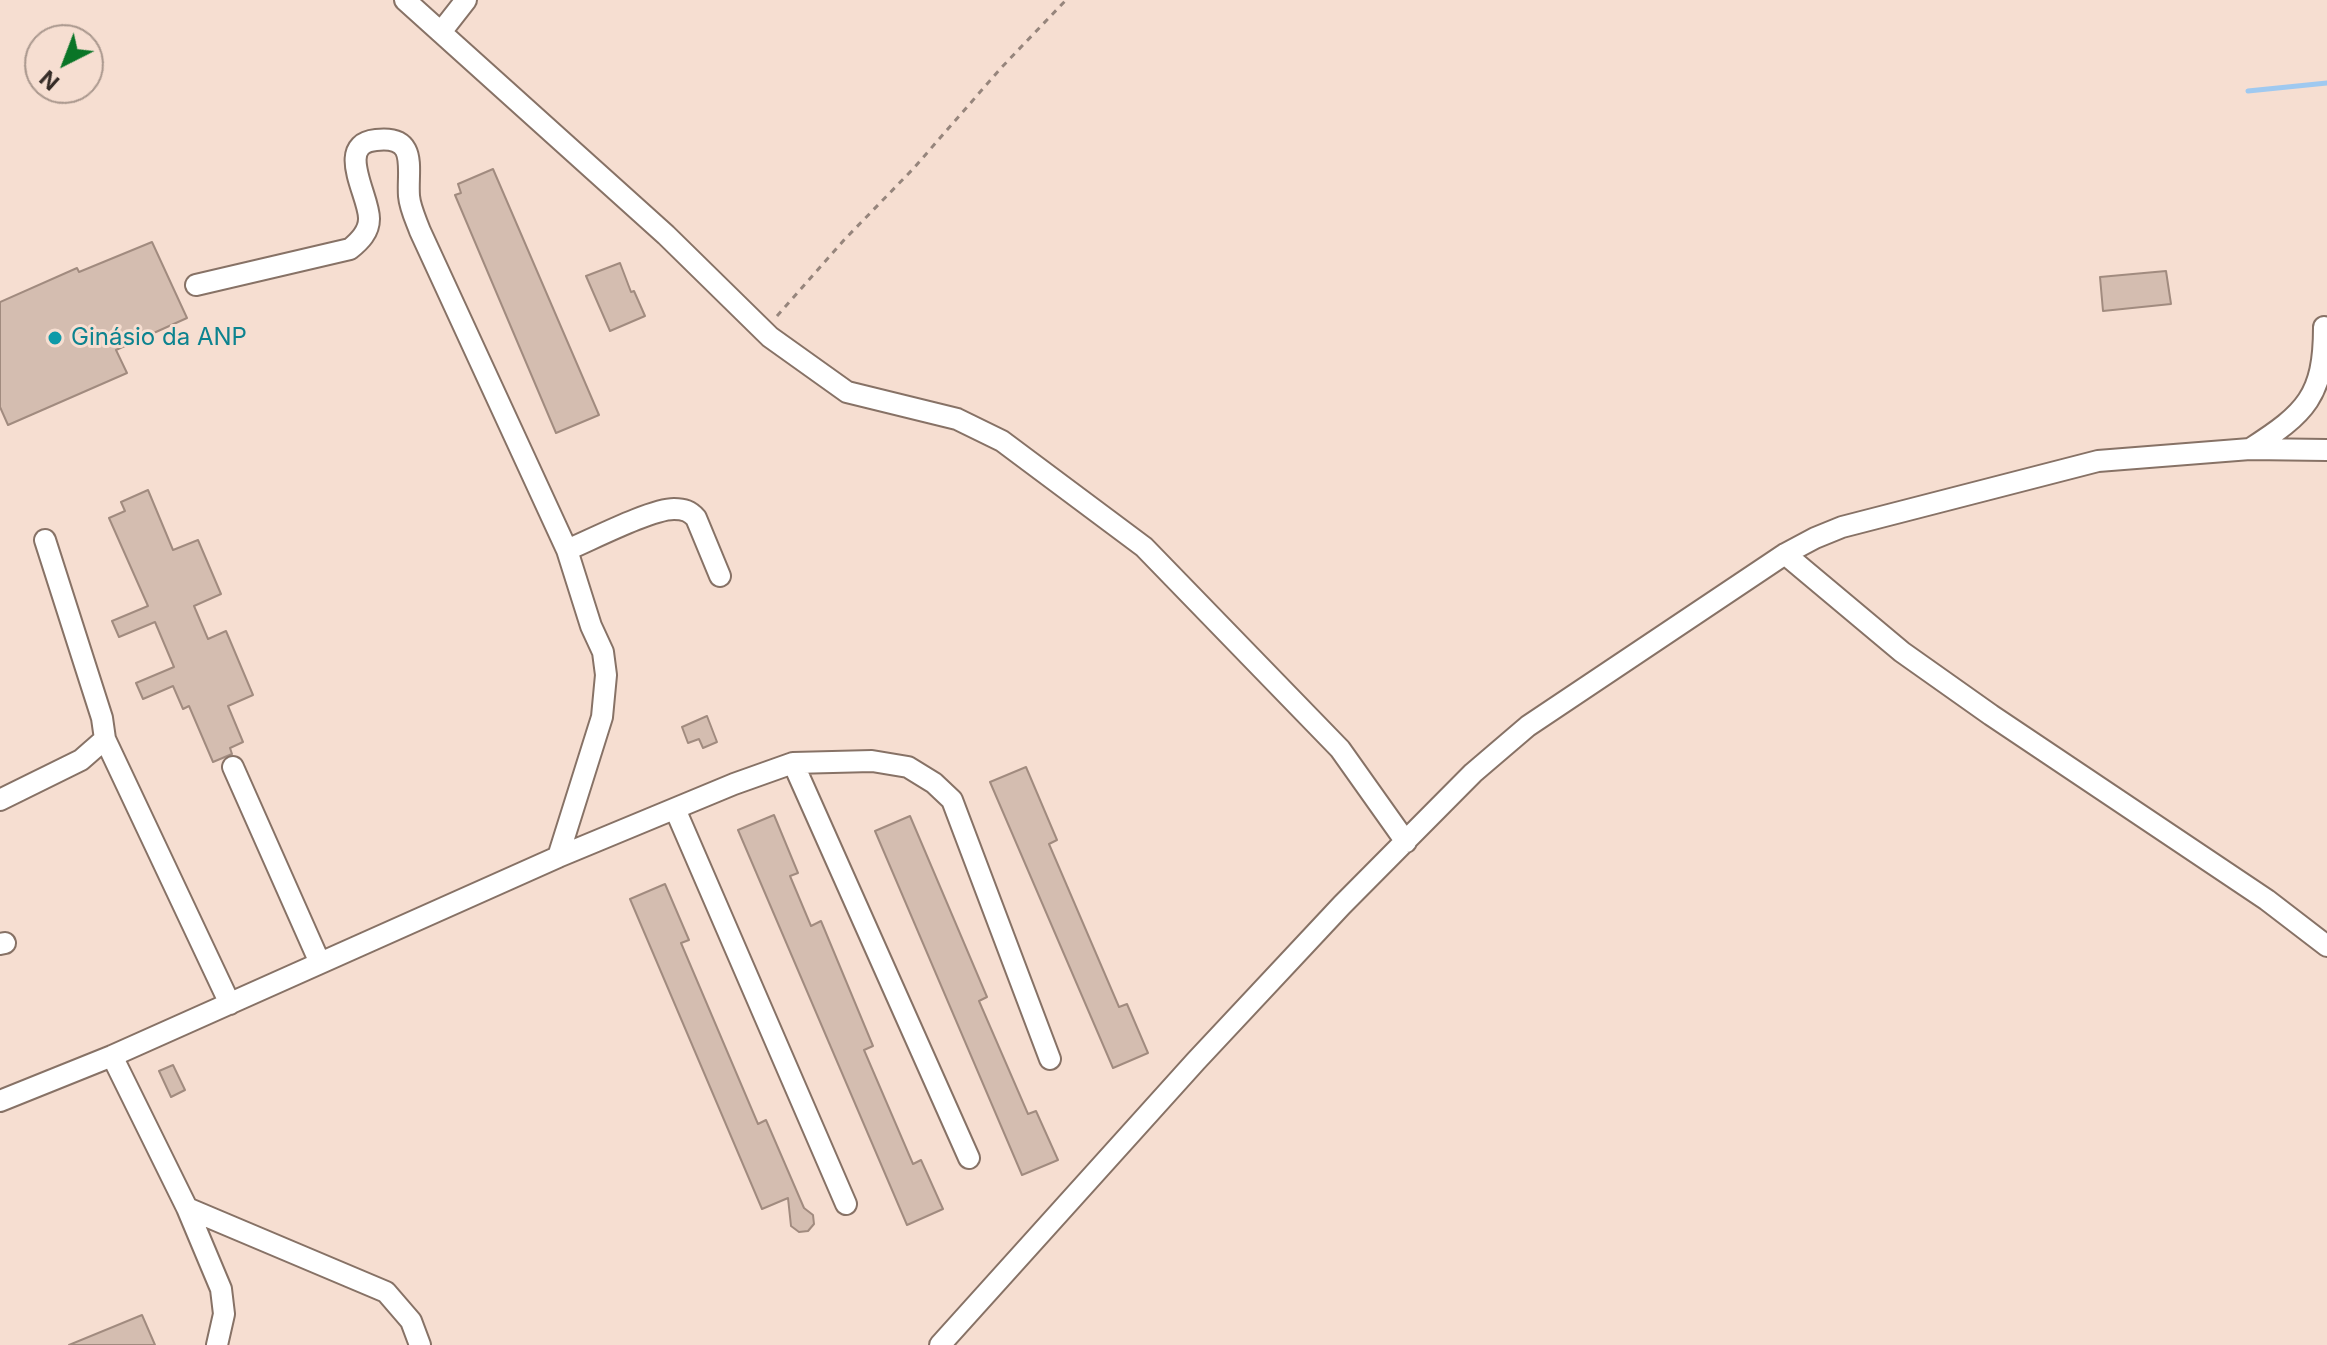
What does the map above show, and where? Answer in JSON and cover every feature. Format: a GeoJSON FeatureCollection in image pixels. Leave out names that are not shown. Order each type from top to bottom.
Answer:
{"type":"FeatureCollection","features":[{"type":"Feature","properties":{"kind":"street"},"geometry":{"type":"LineString","coordinates":[[405,0],[666,235],[763,331],[847,392],[957,419],[1002,441],[1144,547],[1340,749],[1406,842]]}},
{"type":"Feature","properties":{"kind":"street"},"geometry":{"type":"LineString","coordinates":[[441,32],[466,0]]}},
{"type":"Feature","properties":{"kind":"street"},"geometry":{"type":"LineString","coordinates":[[196,285],[350,249],[366,232],[369,220],[355,158],[358,151],[377,139],[402,144],[410,159],[409,199],[420,231],[567,550],[591,626],[603,652],[606,675],[602,717],[558,857]]}},
{"type":"Feature","properties":{"kind":"street"},"geometry":{"type":"LineString","coordinates":[[2250,449],[2296,416],[2312,395],[2323,368],[2324,327]]}},
{"type":"Feature","properties":{"kind":"street"},"geometry":{"type":"LineString","coordinates":[[940,1345],[1196,1061],[1342,905],[1473,773],[1528,726],[1785,554],[1815,538],[1855,524],[2098,461],[2250,449],[2327,450]]}},
{"type":"Feature","properties":{"kind":"street"},"geometry":{"type":"LineString","coordinates":[[567,550],[662,510],[690,511],[696,518],[720,576]]}},
{"type":"Feature","properties":{"kind":"street"},"geometry":{"type":"LineString","coordinates":[[45,540],[102,718],[105,739],[230,1004]]}},
{"type":"Feature","properties":{"kind":"street"},"geometry":{"type":"LineString","coordinates":[[1785,554],[1902,652],[2267,900],[2327,946]]}},
{"type":"Feature","properties":{"kind":"street"},"geometry":{"type":"LineString","coordinates":[[0,800],[81,760],[105,739]]}},
{"type":"Feature","properties":{"kind":"street"},"geometry":{"type":"LineString","coordinates":[[0,1101],[112,1056],[558,857],[793,763],[872,761],[908,767],[934,783],[952,800],[1050,1059]]}},
{"type":"Feature","properties":{"kind":"street"},"geometry":{"type":"LineString","coordinates":[[793,763],[969,1158]]}},
{"type":"Feature","properties":{"kind":"street"},"geometry":{"type":"LineString","coordinates":[[233,767],[320,963]]}},
{"type":"Feature","properties":{"kind":"street"},"geometry":{"type":"LineString","coordinates":[[675,809],[846,1204]]}},
{"type":"Feature","properties":{"kind":"street"},"geometry":{"type":"LineString","coordinates":[[112,1056],[187,1208],[221,1289],[224,1302],[217,1345]]}},
{"type":"Feature","properties":{"kind":"street"},"geometry":{"type":"LineString","coordinates":[[187,1208],[386,1292],[411,1321],[420,1345]]}},
{"type":"Feature","properties":{"kind":"path"},"geometry":{"type":"LineString","coordinates":[[763,331],[1066,0]]}},
{"type":"Feature","properties":{"kind":"building"},"geometry":{"type":"Polygon","coordinates":[[[493,169],[599,415],[556,433],[455,195],[461,193],[458,184],[493,169]]]}},
{"type":"Feature","properties":{"kind":"building","name":"Ginásio da ANP"},"geometry":{"type":"Polygon","coordinates":[[[152,242],[187,318],[116,350],[127,373],[8,425],[0,407],[0,302],[77,268],[79,272],[152,242]]]}},
{"type":"Feature","properties":{"kind":"building"},"geometry":{"type":"Polygon","coordinates":[[[620,263],[631,292],[634,291],[645,316],[610,331],[586,276],[620,263]]]}},
{"type":"Feature","properties":{"kind":"building"},"geometry":{"type":"Polygon","coordinates":[[[2166,271],[2171,304],[2103,311],[2100,277],[2166,271]]]}},
{"type":"Feature","properties":{"kind":"building"},"geometry":{"type":"Polygon","coordinates":[[[148,490],[173,550],[198,540],[221,594],[194,606],[208,639],[226,631],[253,695],[228,706],[243,742],[230,748],[232,754],[213,762],[189,706],[183,709],[173,686],[143,699],[136,683],[174,667],[155,622],[119,637],[112,621],[148,606],[109,518],[125,511],[121,502],[148,490]]]}},
{"type":"Feature","properties":{"kind":"building"},"geometry":{"type":"Polygon","coordinates":[[[707,716],[717,742],[703,748],[699,739],[688,743],[682,727],[707,716]]]}},
{"type":"Feature","properties":{"kind":"building"},"geometry":{"type":"Polygon","coordinates":[[[1026,767],[1057,840],[1049,844],[1119,1007],[1127,1004],[1148,1053],[1113,1068],[990,782],[1026,767]]]}},
{"type":"Feature","properties":{"kind":"building"},"geometry":{"type":"Polygon","coordinates":[[[774,815],[798,873],[790,876],[811,926],[821,921],[873,1046],[864,1050],[913,1164],[921,1160],[943,1209],[907,1225],[738,830],[774,815]]]}},
{"type":"Feature","properties":{"kind":"building"},"geometry":{"type":"Polygon","coordinates":[[[910,816],[987,997],[979,1001],[1028,1114],[1036,1111],[1058,1160],[1022,1175],[875,831],[910,816]]]}},
{"type":"Feature","properties":{"kind":"building"},"geometry":{"type":"Polygon","coordinates":[[[665,884],[689,940],[681,943],[758,1124],[766,1120],[804,1208],[813,1215],[814,1224],[808,1231],[799,1232],[791,1226],[788,1198],[762,1209],[630,899],[665,884]]]}},
{"type":"Feature","properties":{"kind":"building"},"geometry":{"type":"Polygon","coordinates":[[[173,1065],[185,1090],[171,1097],[159,1071],[173,1065]]]}},
{"type":"Feature","properties":{"kind":"building"},"geometry":{"type":"Polygon","coordinates":[[[142,1315],[155,1345],[69,1345],[142,1315]]]}},
{"type":"Feature","properties":{"kind":"waterway"},"geometry":{"type":"LineString","coordinates":[[2248,91],[2327,83]]}},
{"type":"Feature","properties":{"kind":"place","name":"Ginásio da ANP"},"geometry":{"type":"Point","coordinates":[55,338]}}]}
